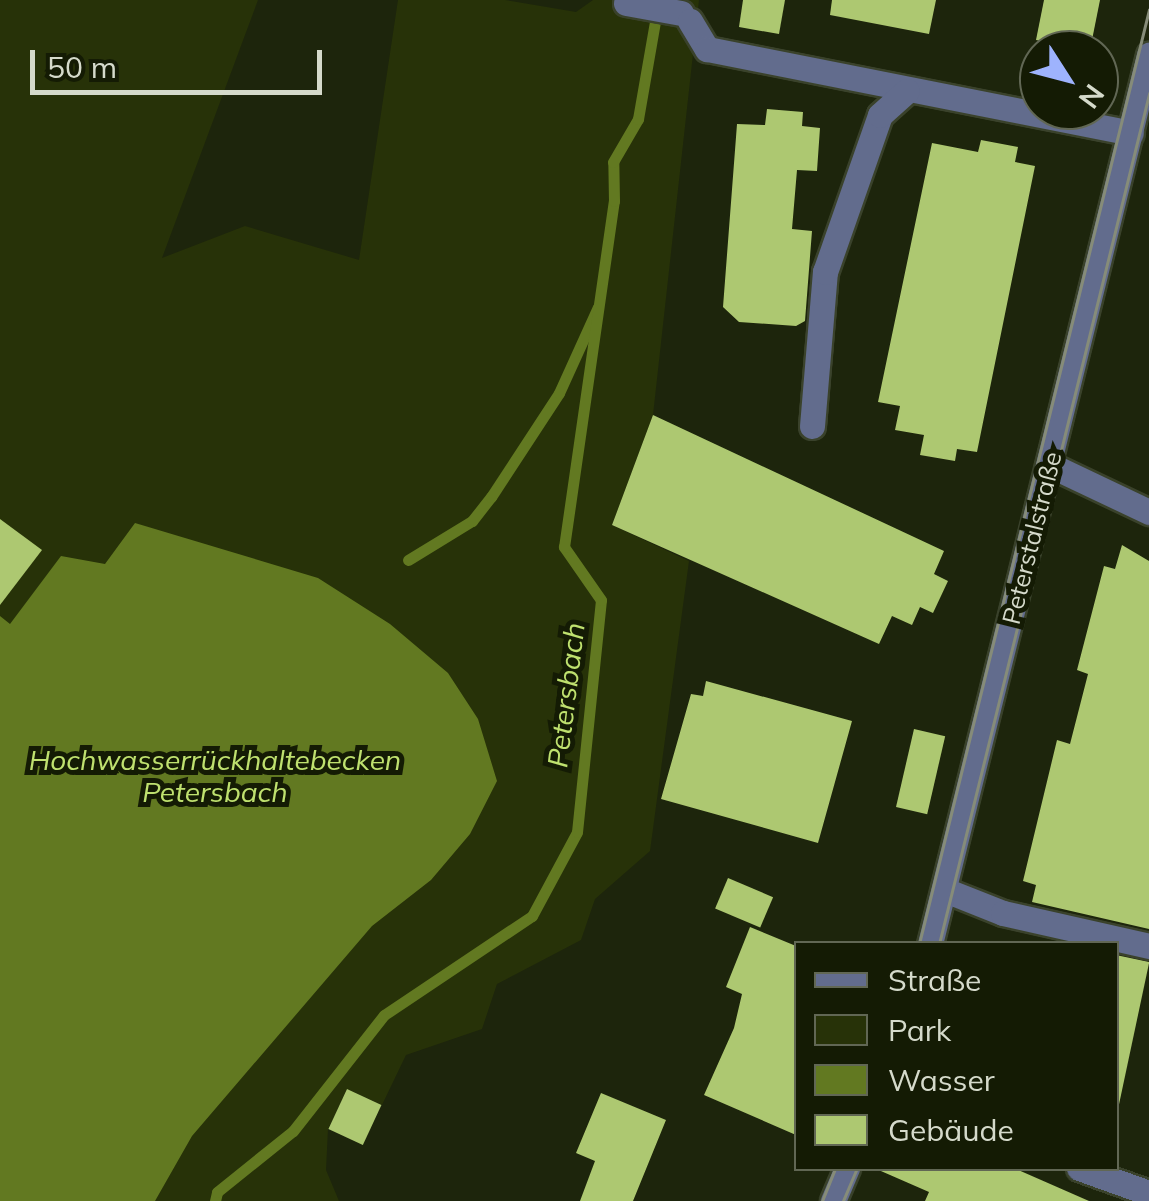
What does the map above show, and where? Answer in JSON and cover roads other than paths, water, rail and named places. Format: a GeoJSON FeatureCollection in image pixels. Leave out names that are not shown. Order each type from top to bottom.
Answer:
{"type":"FeatureCollection","features":[{"type":"Feature","properties":{"kind":"street"},"geometry":{"type":"LineString","coordinates":[[626,3],[686,17],[707,49],[1131,132]]}},
{"type":"Feature","properties":{"kind":"street","name":"Peterstalstraße"},"geometry":{"type":"LineString","coordinates":[[931,941],[1149,55]]}},
{"type":"Feature","properties":{"kind":"street"},"geometry":{"type":"LineString","coordinates":[[812,426],[826,272],[880,116],[907,90]]}},
{"type":"Feature","properties":{"kind":"street"},"geometry":{"type":"LineString","coordinates":[[1050,465],[1149,512]]}},
{"type":"Feature","properties":{"kind":"street"},"geometry":{"type":"LineString","coordinates":[[945,890],[1003,913],[1149,946]]}},
{"type":"Feature","properties":{"kind":"street"},"geometry":{"type":"LineString","coordinates":[[833,1201],[846,1171]]}},
{"type":"Feature","properties":{"kind":"street"},"geometry":{"type":"LineString","coordinates":[[1087,1171],[1149,1193]]}},
{"type":"Feature","properties":{"kind":"water","name":"Hochwasserrückhaltebecken Petersbach"},"geometry":{"type":"Polygon","coordinates":[[[135,523],[318,578],[390,624],[448,673],[478,719],[497,781],[470,834],[431,880],[372,926],[192,1136],[155,1201],[0,1201],[0,616],[10,624],[61,556],[105,564],[135,523]]]}},
{"type":"Feature","properties":{"kind":"waterway","name":"Petersbach"},"geometry":{"type":"LineString","coordinates":[[215,1201],[217,1192],[293,1131],[384,1015],[532,916],[577,832],[601,600],[564,547],[614,201],[613,162],[638,119],[657,10]]}},
{"type":"Feature","properties":{"kind":"waterway"},"geometry":{"type":"LineString","coordinates":[[408,560],[472,521],[491,497],[559,393],[598,307]]}},
{"type":"Feature","properties":{"kind":"tram line"},"geometry":{"type":"LineString","coordinates":[[920,941],[1149,10]]}},
{"type":"Feature","properties":{"kind":"tram line"},"geometry":{"type":"LineString","coordinates":[[940,941],[1149,94]]}},
{"type":"Feature","properties":{"kind":"tram line"},"geometry":{"type":"LineString","coordinates":[[822,1201],[834,1171]]}},
{"type":"Feature","properties":{"kind":"tram line"},"geometry":{"type":"LineString","coordinates":[[843,1201],[856,1171]]}}]}
